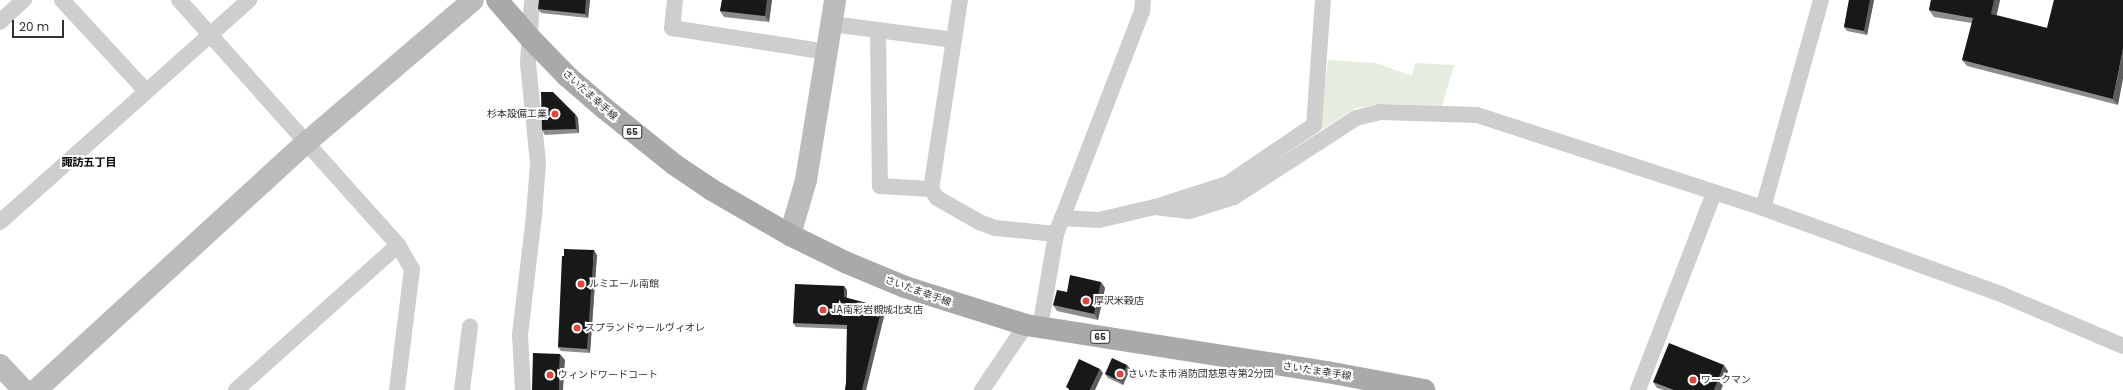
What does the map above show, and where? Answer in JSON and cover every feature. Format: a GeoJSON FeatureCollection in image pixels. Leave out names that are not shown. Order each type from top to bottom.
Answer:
{"type":"FeatureCollection","features":[{"type":"Feature","properties":{"kind":"main road","name":"さいたま幸手線"},"geometry":{"type":"LineString","coordinates":[[497,0],[531,39],[604,108],[675,165],[712,190],[790,236],[844,262],[905,287],[1033,327],[1411,389]]}},
{"type":"Feature","properties":{"kind":"street"},"geometry":{"type":"LineString","coordinates":[[0,22],[24,0]]}},
{"type":"Feature","properties":{"kind":"street"},"geometry":{"type":"LineString","coordinates":[[62,0],[146,91]]}},
{"type":"Feature","properties":{"kind":"street"},"geometry":{"type":"LineString","coordinates":[[179,0],[398,245],[412,269],[397,390]]}},
{"type":"Feature","properties":{"kind":"street"},"geometry":{"type":"LineString","coordinates":[[0,222],[249,0]]}},
{"type":"Feature","properties":{"kind":"street"},"geometry":{"type":"LineString","coordinates":[[36,390],[307,142],[473,0]]}},
{"type":"Feature","properties":{"kind":"street"},"geometry":{"type":"LineString","coordinates":[[523,390],[520,335],[534,216],[538,163],[528,62],[531,39],[532,0]]}},
{"type":"Feature","properties":{"kind":"street"},"geometry":{"type":"LineString","coordinates":[[675,0],[672,28],[828,52]]}},
{"type":"Feature","properties":{"kind":"street"},"geometry":{"type":"LineString","coordinates":[[790,236],[806,180],[828,52],[835,0]]}},
{"type":"Feature","properties":{"kind":"street"},"geometry":{"type":"LineString","coordinates":[[960,0],[931,189],[937,198],[979,222],[996,228],[1056,234]]}},
{"type":"Feature","properties":{"kind":"street"},"geometry":{"type":"LineString","coordinates":[[982,390],[1033,327],[1056,234],[1142,11],[1143,0]]}},
{"type":"Feature","properties":{"kind":"street"},"geometry":{"type":"LineString","coordinates":[[1062,218],[1099,220],[1155,208],[1227,184],[1314,125],[1323,0]]}},
{"type":"Feature","properties":{"kind":"street"},"geometry":{"type":"LineString","coordinates":[[1763,208],[1821,0]]}},
{"type":"Feature","properties":{"kind":"street"},"geometry":{"type":"LineString","coordinates":[[832,24],[954,40]]}},
{"type":"Feature","properties":{"kind":"street"},"geometry":{"type":"LineString","coordinates":[[878,30],[880,186],[931,189]]}},
{"type":"Feature","properties":{"kind":"street"},"geometry":{"type":"LineString","coordinates":[[1155,208],[1190,211],[1234,197],[1356,118],[1380,112],[1476,115],[1763,208],[2003,295],[2123,346]]}},
{"type":"Feature","properties":{"kind":"street"},"geometry":{"type":"LineString","coordinates":[[1638,390],[1714,192]]}},
{"type":"Feature","properties":{"kind":"street"},"geometry":{"type":"LineString","coordinates":[[236,390],[398,245]]}},
{"type":"Feature","properties":{"kind":"street"},"geometry":{"type":"LineString","coordinates":[[462,390],[470,326]]}},
{"type":"Feature","properties":{"kind":"street"},"geometry":{"type":"LineString","coordinates":[[0,365],[23,390]]}},
{"type":"Feature","properties":{"kind":"shaded area"},"geometry":{"type":"Polygon","coordinates":[[[1328,60],[1376,63],[1412,76],[1415,63],[1454,65],[1442,106],[1390,104],[1356,108],[1319,131],[1328,60]]]}},
{"type":"Feature","properties":{"kind":"building"},"geometry":{"type":"Polygon","coordinates":[[[539,0],[586,0],[585,14],[538,9],[539,0]]]}},
{"type":"Feature","properties":{"kind":"building"},"geometry":{"type":"Polygon","coordinates":[[[722,0],[767,0],[765,16],[720,11],[722,0]]]}},
{"type":"Feature","properties":{"kind":"building"},"geometry":{"type":"Polygon","coordinates":[[[1849,0],[1870,0],[1864,31],[1844,27],[1849,0]]]}},
{"type":"Feature","properties":{"kind":"building"},"geometry":{"type":"Polygon","coordinates":[[[1931,0],[1994,0],[1991,14],[2047,28],[2054,0],[2123,0],[2123,49],[2113,99],[1962,60],[1973,18],[1929,10],[1931,0]]]}},
{"type":"Feature","properties":{"kind":"building"},"geometry":{"type":"Polygon","coordinates":[[[541,92],[553,92],[575,114],[576,129],[542,130],[541,92]]]}},
{"type":"Feature","properties":{"kind":"building"},"geometry":{"type":"Polygon","coordinates":[[[564,249],[594,250],[587,349],[558,347],[562,256],[564,256],[564,249]]]}},
{"type":"Feature","properties":{"kind":"building"},"geometry":{"type":"Polygon","coordinates":[[[1070,275],[1101,282],[1094,314],[1053,305],[1057,290],[1067,292],[1070,275]]]}},
{"type":"Feature","properties":{"kind":"building"},"geometry":{"type":"Polygon","coordinates":[[[795,284],[844,286],[844,297],[882,307],[862,390],[845,390],[847,325],[793,323],[795,284]]]}},
{"type":"Feature","properties":{"kind":"building"},"geometry":{"type":"Polygon","coordinates":[[[1669,343],[1724,365],[1714,390],[1674,390],[1653,382],[1669,343]]]}},
{"type":"Feature","properties":{"kind":"building","name":"ウィンドワードコート"},"geometry":{"type":"Polygon","coordinates":[[[533,353],[560,354],[559,390],[532,390],[533,353]]]}},
{"type":"Feature","properties":{"kind":"building"},"geometry":{"type":"Polygon","coordinates":[[[1112,358],[1127,365],[1120,381],[1105,374],[1112,358]]]}},
{"type":"Feature","properties":{"kind":"building"},"geometry":{"type":"Polygon","coordinates":[[[1079,359],[1100,369],[1090,390],[1069,390],[1066,387],[1079,359]]]}},
{"type":"Feature","properties":{"kind":"place","name":"杉本設備工業"},"geometry":{"type":"Point","coordinates":[555,114]}},
{"type":"Feature","properties":{"kind":"place","name":"ルミエール南館"},"geometry":{"type":"Point","coordinates":[581,284]}},
{"type":"Feature","properties":{"kind":"place","name":"厚沢米穀店"},"geometry":{"type":"Point","coordinates":[1086,301]}},
{"type":"Feature","properties":{"kind":"place","name":"JA南彩岩槻城北支店"},"geometry":{"type":"Point","coordinates":[823,310]}},
{"type":"Feature","properties":{"kind":"place","name":"スプランドゥールヴィオレ"},"geometry":{"type":"Point","coordinates":[577,328]}},
{"type":"Feature","properties":{"kind":"place","name":"さいたま市消防団慈恩寺第2分団"},"geometry":{"type":"Point","coordinates":[1120,374]}},
{"type":"Feature","properties":{"kind":"place","name":"ウィンドワードコート"},"geometry":{"type":"Point","coordinates":[550,375]}},
{"type":"Feature","properties":{"kind":"place","name":"ワークマン"},"geometry":{"type":"Point","coordinates":[1693,380]}},
{"type":"Feature","properties":{"kind":"district","name":"諏訪五丁目"},"geometry":{"type":"Point","coordinates":[89,162]}}]}
